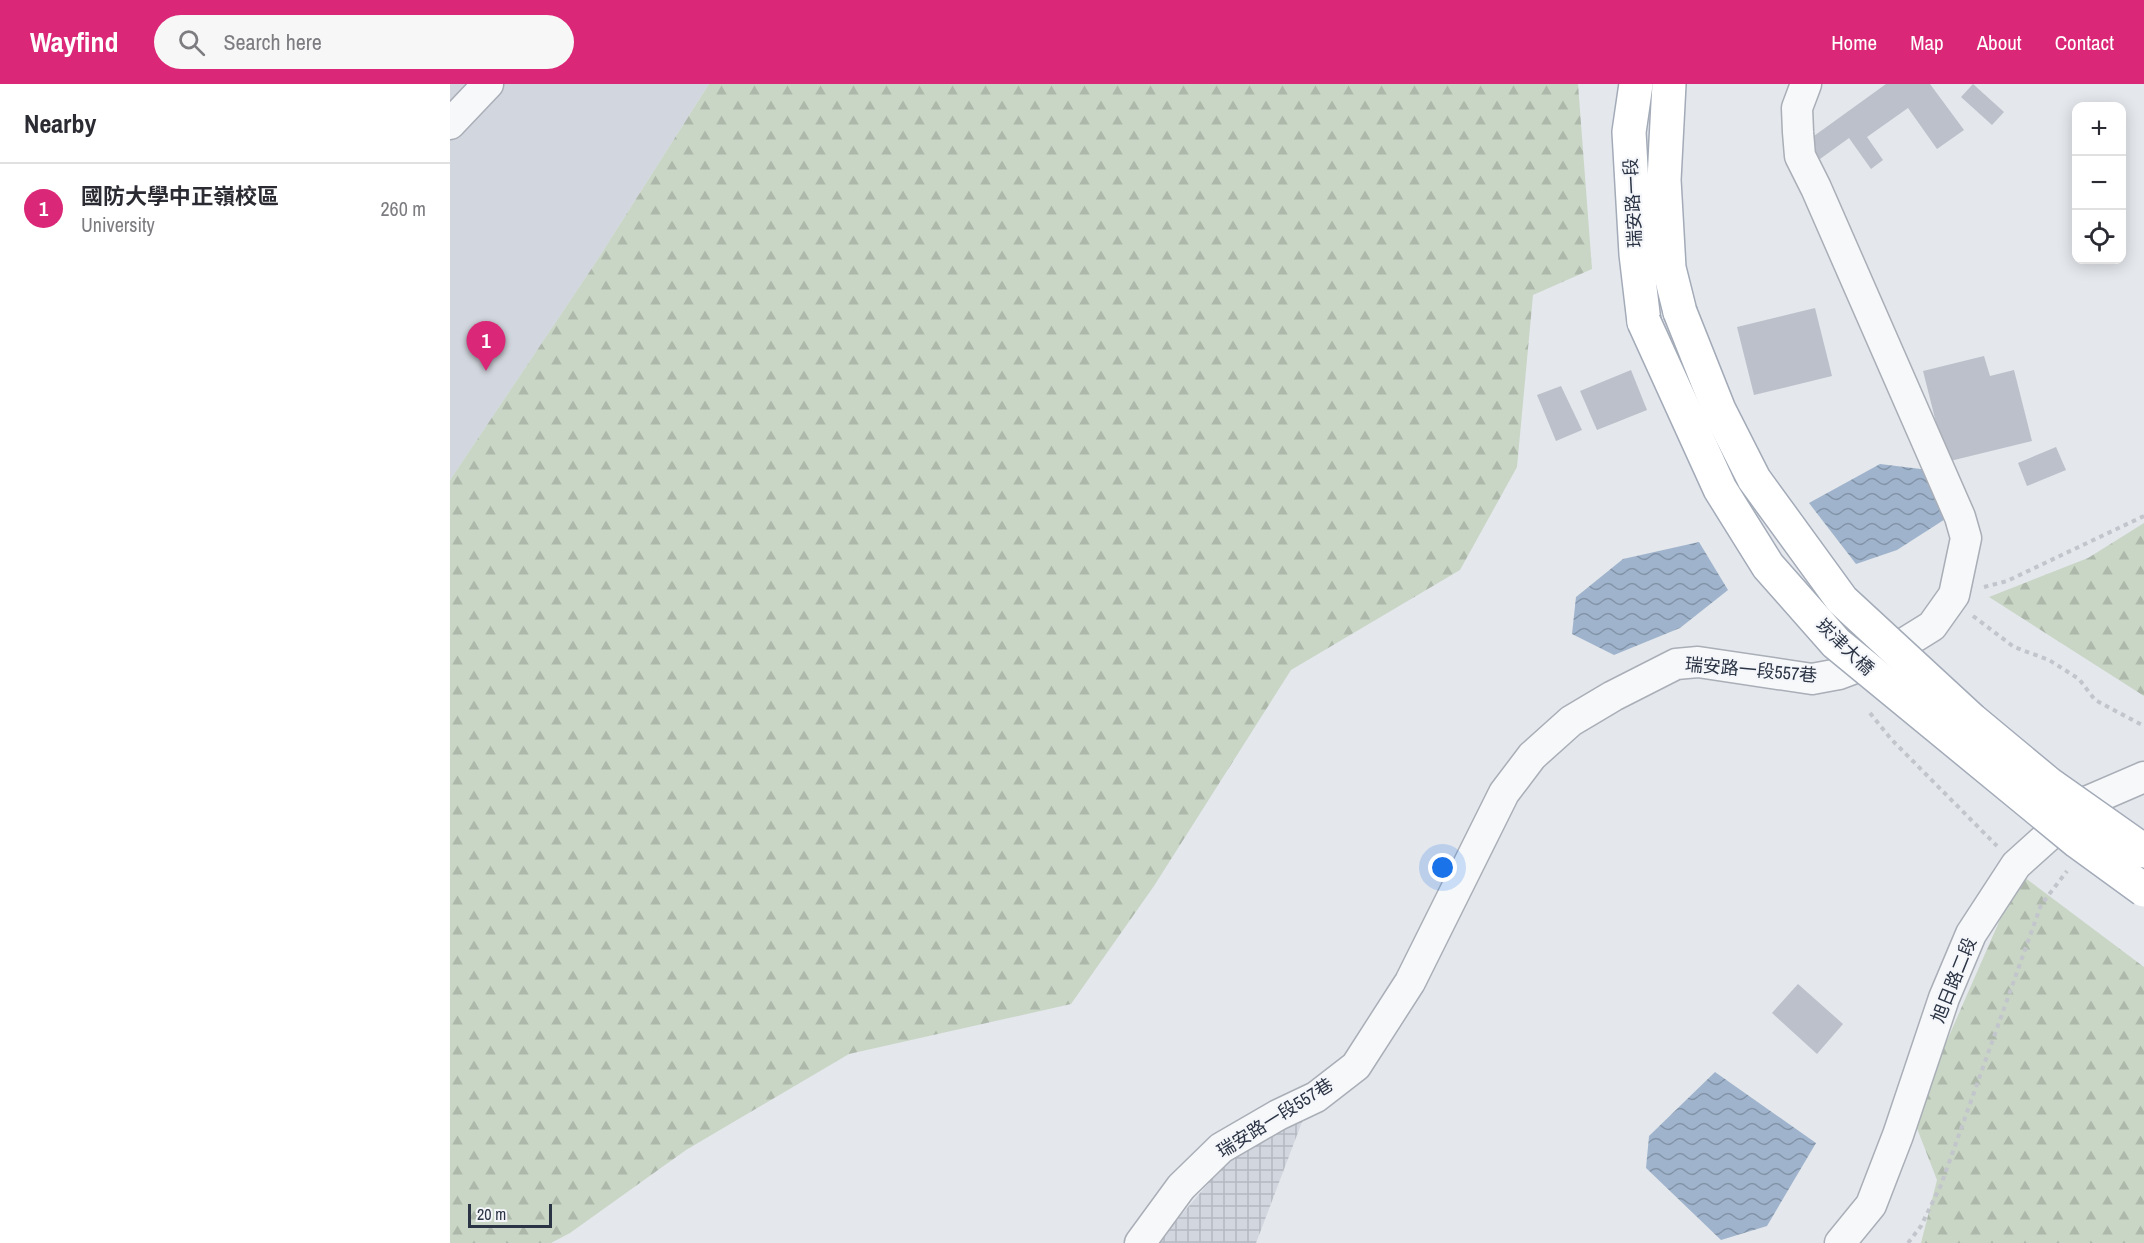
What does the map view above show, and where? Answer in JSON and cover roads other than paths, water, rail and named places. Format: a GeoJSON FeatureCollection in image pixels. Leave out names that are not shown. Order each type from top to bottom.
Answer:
{"type":"FeatureCollection","features":[{"type":"Feature","properties":{"kind":"main road","name":"瑞安路一段"},"geometry":{"type":"LineString","coordinates":[[1636,84],[1629,132],[1636,254],[1644,322]]}},
{"type":"Feature","properties":{"kind":"main road","name":"瑞安路一段"},"geometry":{"type":"LineString","coordinates":[[1669,84],[1664,180],[1669,268],[1680,312]]}},
{"type":"Feature","properties":{"kind":"main road","name":"崁津大橋"},"geometry":{"type":"LineString","coordinates":[[1680,312],[1719,410],[1754,479],[1842,600],[1972,720],[2049,784],[2144,851]]}},
{"type":"Feature","properties":{"kind":"main road","name":"崁津大橋"},"geometry":{"type":"LineString","coordinates":[[1644,322],[1720,489],[1768,566],[1836,643],[2078,842],[2144,890]]}},
{"type":"Feature","properties":{"kind":"street"},"geometry":{"type":"LineString","coordinates":[[450,124],[488,84]]}},
{"type":"Feature","properties":{"kind":"street","name":"瑞安路一段557巷"},"geometry":{"type":"LineString","coordinates":[[1140,1243],[1181,1187],[1221,1148],[1278,1115],[1316,1097],[1356,1066],[1410,982],[1504,792],[1532,756],[1571,721],[1613,696],[1676,664],[1698,662],[1812,679],[1839,674],[1879,659],[1932,626],[1954,595],[1966,538],[1960,517],[1800,156],[1797,108],[1806,84]]}},
{"type":"Feature","properties":{"kind":"street","name":"旭日路二段"},"geometry":{"type":"LineString","coordinates":[[1840,1243],[1871,1205],[1898,1135],[1944,998],[1971,934],[2016,865],[2086,802],[2144,777]]}},
{"type":"Feature","properties":{"kind":"water"},"geometry":{"type":"Polygon","coordinates":[[[1880,464],[1929,470],[1950,516],[1897,550],[1856,564],[1809,503],[1880,464]]]}},
{"type":"Feature","properties":{"kind":"water"},"geometry":{"type":"Polygon","coordinates":[[[1699,542],[1728,590],[1680,628],[1614,655],[1572,634],[1576,597],[1623,559],[1699,542]]]}},
{"type":"Feature","properties":{"kind":"water"},"geometry":{"type":"Polygon","coordinates":[[[1715,1072],[1816,1143],[1767,1226],[1721,1240],[1646,1168],[1649,1136],[1715,1072]]]}},
{"type":"Feature","properties":{"kind":"place","name":"國防大學中正嶺校區"},"geometry":{"type":"Point","coordinates":[486,371]}}]}
